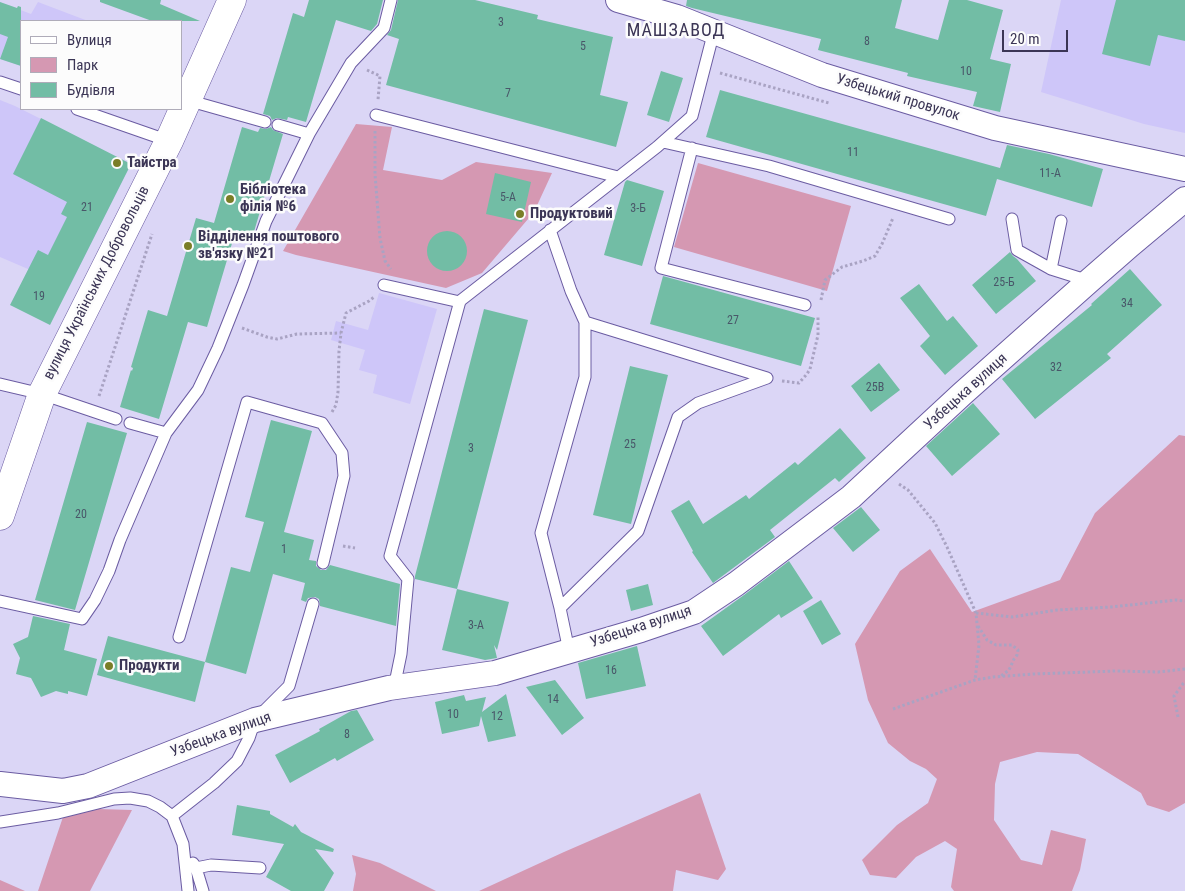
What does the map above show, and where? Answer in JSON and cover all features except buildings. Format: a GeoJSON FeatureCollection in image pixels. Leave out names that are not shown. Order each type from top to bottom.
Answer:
{"type":"FeatureCollection","features":[{"type":"Feature","properties":{"kind":"street","name":"вулиця Українських Добровольців"},"geometry":{"type":"LineString","coordinates":[[0,516],[42,394],[169,141],[232,0]]}},
{"type":"Feature","properties":{"kind":"street","name":"Узбецький провулок"},"geometry":{"type":"LineString","coordinates":[[618,0],[677,17],[822,75],[995,128],[1185,169]]}},
{"type":"Feature","properties":{"kind":"street","name":"Узбецька вулиця"},"geometry":{"type":"LineString","coordinates":[[0,784],[63,791],[88,786],[255,720],[394,688],[495,672],[641,630],[694,612],[736,584],[851,497],[1089,281],[1185,199]]}},
{"type":"Feature","properties":{"kind":"lane"},"geometry":{"type":"LineString","coordinates":[[0,601],[82,619],[95,600],[109,571],[120,540],[166,433],[198,390],[218,348],[266,220],[309,134],[351,63],[384,28],[391,0]]}},
{"type":"Feature","properties":{"kind":"lane"},"geometry":{"type":"LineString","coordinates":[[394,688],[401,654],[408,579],[390,556],[460,302],[662,142],[692,116],[714,31]]}},
{"type":"Feature","properties":{"kind":"lane"},"geometry":{"type":"LineString","coordinates":[[0,82],[20,90]]}},
{"type":"Feature","properties":{"kind":"lane"},"geometry":{"type":"LineString","coordinates":[[187,100],[265,122]]}},
{"type":"Feature","properties":{"kind":"lane"},"geometry":{"type":"LineString","coordinates":[[80,110],[169,141]]}},
{"type":"Feature","properties":{"kind":"lane"},"geometry":{"type":"LineString","coordinates":[[376,115],[618,177]]}},
{"type":"Feature","properties":{"kind":"lane"},"geometry":{"type":"LineString","coordinates":[[278,125],[309,134]]}},
{"type":"Feature","properties":{"kind":"lane"},"geometry":{"type":"LineString","coordinates":[[662,142],[769,166],[949,219]]}},
{"type":"Feature","properties":{"kind":"lane"},"geometry":{"type":"LineString","coordinates":[[692,148],[661,268],[805,305]]}},
{"type":"Feature","properties":{"kind":"lane"},"geometry":{"type":"LineString","coordinates":[[1012,219],[1017,250],[1051,269],[1089,281]]}},
{"type":"Feature","properties":{"kind":"lane"},"geometry":{"type":"LineString","coordinates":[[1051,269],[1061,221]]}},
{"type":"Feature","properties":{"kind":"lane"},"geometry":{"type":"LineString","coordinates":[[550,230],[571,291],[585,322],[585,377],[540,533],[560,608],[568,651]]}},
{"type":"Feature","properties":{"kind":"lane"},"geometry":{"type":"LineString","coordinates":[[384,285],[460,302]]}},
{"type":"Feature","properties":{"kind":"lane"},"geometry":{"type":"LineString","coordinates":[[585,322],[767,378]]}},
{"type":"Feature","properties":{"kind":"lane"},"geometry":{"type":"LineString","coordinates":[[560,608],[638,531],[678,417],[698,403],[767,378]]}},
{"type":"Feature","properties":{"kind":"lane"},"geometry":{"type":"LineString","coordinates":[[0,384],[42,394],[116,419]]}},
{"type":"Feature","properties":{"kind":"lane"},"geometry":{"type":"LineString","coordinates":[[179,638],[247,402],[322,423],[342,453],[344,476],[323,563]]}},
{"type":"Feature","properties":{"kind":"lane"},"geometry":{"type":"LineString","coordinates":[[130,423],[166,433]]}},
{"type":"Feature","properties":{"kind":"lane"},"geometry":{"type":"LineString","coordinates":[[172,816],[214,783],[237,761],[249,738],[255,720],[289,686],[314,604]]}},
{"type":"Feature","properties":{"kind":"lane"},"geometry":{"type":"LineString","coordinates":[[0,822],[58,813],[114,800],[130,798],[148,801],[172,816],[183,844],[196,868],[203,891]]}},
{"type":"Feature","properties":{"kind":"lane"},"geometry":{"type":"LineString","coordinates":[[183,844],[188,891]]}},
{"type":"Feature","properties":{"kind":"lane"},"geometry":{"type":"LineString","coordinates":[[196,868],[211,865],[260,868]]}},
{"type":"Feature","properties":{"kind":"path"},"geometry":{"type":"LineString","coordinates":[[380,76],[374,140],[380,238],[385,261],[406,290]]}},
{"type":"Feature","properties":{"kind":"path"},"geometry":{"type":"LineString","coordinates":[[820,302],[825,280],[842,267],[875,256],[894,217],[897,203]]}},
{"type":"Feature","properties":{"kind":"path"},"geometry":{"type":"LineString","coordinates":[[94,411],[156,226]]}},
{"type":"Feature","properties":{"kind":"path"},"geometry":{"type":"LineString","coordinates":[[322,423],[330,416],[336,405],[339,351],[346,313],[369,301],[384,285]]}},
{"type":"Feature","properties":{"kind":"path"},"geometry":{"type":"LineString","coordinates":[[767,378],[799,383],[807,374],[810,369],[818,335],[819,309]]}},
{"type":"Feature","properties":{"kind":"path"},"geometry":{"type":"LineString","coordinates":[[258,334],[277,339],[297,334],[341,333]]}},
{"type":"Feature","properties":{"kind":"path"},"geometry":{"type":"LineString","coordinates":[[880,471],[908,490],[935,523],[947,547],[976,613],[978,645],[975,680]]}},
{"type":"Feature","properties":{"kind":"path"},"geometry":{"type":"LineString","coordinates":[[976,613],[1012,617],[1057,610],[1176,600],[1185,601]]}},
{"type":"Feature","properties":{"kind":"path"},"geometry":{"type":"LineString","coordinates":[[977,625],[987,640],[996,645],[1012,645],[1018,650],[1009,670],[1000,677]]}},
{"type":"Feature","properties":{"kind":"path"},"geometry":{"type":"LineString","coordinates":[[893,709],[975,680],[1034,674],[1158,672],[1185,669]]}},
{"type":"Feature","properties":{"kind":"path"},"geometry":{"type":"LineString","coordinates":[[1178,717],[1174,696],[1185,682]]}},
{"type":"Feature","properties":{"kind":"shaded area"},"geometry":{"type":"Polygon","coordinates":[[[1061,0],[1185,0],[1185,133],[1144,124],[1041,92],[1061,0]]]}},
{"type":"Feature","properties":{"kind":"shaded area"},"geometry":{"type":"Polygon","coordinates":[[[0,2],[31,14],[38,2],[85,20],[20,20],[20,66],[0,59],[0,2]]]}},
{"type":"Feature","properties":{"kind":"shaded area"},"geometry":{"type":"Polygon","coordinates":[[[0,100],[131,164],[68,290],[0,257],[0,100]]]}},
{"type":"Feature","properties":{"kind":"shaded area"},"geometry":{"type":"Polygon","coordinates":[[[379,293],[437,309],[410,404],[373,393],[377,375],[359,370],[365,350],[331,340],[336,321],[368,330],[379,293]]]}},
{"type":"Feature","properties":{"kind":"green space"},"geometry":{"type":"Polygon","coordinates":[[[356,124],[392,127],[383,170],[442,180],[476,162],[552,173],[534,212],[482,273],[446,288],[283,251],[356,124]]]}},
{"type":"Feature","properties":{"kind":"green space"},"geometry":{"type":"Polygon","coordinates":[[[698,163],[851,206],[827,291],[674,247],[698,163]]]}},
{"type":"Feature","properties":{"kind":"green space"},"geometry":{"type":"Polygon","coordinates":[[[1179,435],[1185,436],[1185,803],[1169,812],[1147,805],[1141,793],[1078,754],[1037,752],[1000,762],[995,784],[994,820],[1021,860],[1042,865],[1051,830],[1086,839],[1080,870],[1072,891],[954,891],[951,887],[957,849],[945,841],[916,857],[896,878],[870,875],[862,860],[897,825],[928,803],[937,779],[926,769],[910,761],[888,743],[868,700],[855,644],[900,571],[930,549],[972,612],[1060,580],[1095,513],[1179,435]]]}},
{"type":"Feature","properties":{"kind":"green space"},"geometry":{"type":"Polygon","coordinates":[[[700,793],[726,869],[718,880],[676,870],[673,891],[479,891],[564,852],[700,793]]]}},
{"type":"Feature","properties":{"kind":"green space"},"geometry":{"type":"Polygon","coordinates":[[[98,809],[132,810],[90,891],[38,891],[63,817],[98,809]]]}},
{"type":"Feature","properties":{"kind":"green space"},"geometry":{"type":"Polygon","coordinates":[[[352,855],[380,863],[436,891],[353,891],[356,874],[352,855]]]}},
{"type":"Feature","properties":{"kind":"green space"},"geometry":{"type":"Polygon","coordinates":[[[0,880],[25,891],[0,891],[0,880]]]}},
{"type":"Feature","properties":{"kind":"place","name":"Тайстра"},"geometry":{"type":"Point","coordinates":[117,163]}},
{"type":"Feature","properties":{"kind":"place","name":"Бібліотека філія №6"},"geometry":{"type":"Point","coordinates":[230,199]}},
{"type":"Feature","properties":{"kind":"place","name":"Продуктовий"},"geometry":{"type":"Point","coordinates":[520,214]}},
{"type":"Feature","properties":{"kind":"place","name":"Відділення поштового зв'язку №21"},"geometry":{"type":"Point","coordinates":[188,246]}},
{"type":"Feature","properties":{"kind":"place","name":"Продукти"},"geometry":{"type":"Point","coordinates":[109,666]}},
{"type":"Feature","properties":{"kind":"district","name":"МАШЗАВОД"},"geometry":{"type":"Point","coordinates":[676,31]}}]}
